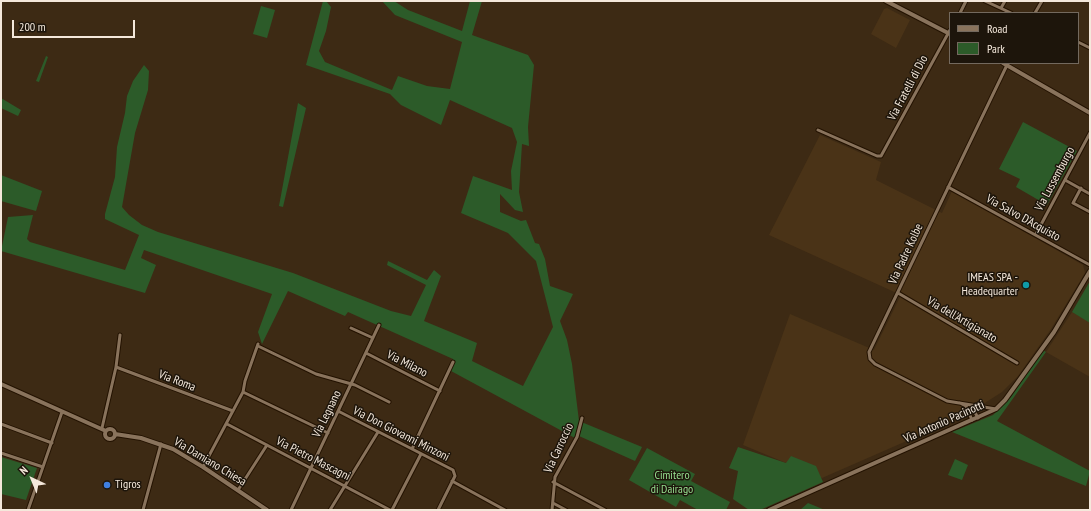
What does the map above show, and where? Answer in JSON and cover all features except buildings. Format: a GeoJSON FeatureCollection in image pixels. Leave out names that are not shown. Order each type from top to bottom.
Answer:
{"type":"FeatureCollection","features":[{"type":"Feature","properties":{"kind":"street"},"geometry":{"type":"LineString","coordinates":[[886,1],[949,33]]}},
{"type":"Feature","properties":{"kind":"street"},"geometry":{"type":"LineString","coordinates":[[960,12],[966,1]]}},
{"type":"Feature","properties":{"kind":"street"},"geometry":{"type":"LineString","coordinates":[[984,1],[1009,12]]}},
{"type":"Feature","properties":{"kind":"street"},"geometry":{"type":"LineString","coordinates":[[1001,8],[1005,1]]}},
{"type":"Feature","properties":{"kind":"street"},"geometry":{"type":"LineString","coordinates":[[1036,12],[1042,1]]}},
{"type":"Feature","properties":{"kind":"street","name":"Via Fratelli di Dio"},"geometry":{"type":"LineString","coordinates":[[818,130],[877,156],[881,156],[949,33]]}},
{"type":"Feature","properties":{"kind":"street"},"geometry":{"type":"LineString","coordinates":[[1079,42],[1090,48]]}},
{"type":"Feature","properties":{"kind":"street"},"geometry":{"type":"LineString","coordinates":[[1006,64],[1090,113]]}},
{"type":"Feature","properties":{"kind":"street","name":"Via Padre Kolbe"},"geometry":{"type":"LineString","coordinates":[[996,409],[947,401],[875,364],[870,359],[869,352],[1006,64]]}},
{"type":"Feature","properties":{"kind":"street","name":"Via Lussemburgo"},"geometry":{"type":"LineString","coordinates":[[1036,234],[1090,133]]}},
{"type":"Feature","properties":{"kind":"street"},"geometry":{"type":"LineString","coordinates":[[1065,180],[1090,194]]}},
{"type":"Feature","properties":{"kind":"street","name":"Via Salvo D'Acquisto"},"geometry":{"type":"LineString","coordinates":[[948,187],[1090,265]]}},
{"type":"Feature","properties":{"kind":"street"},"geometry":{"type":"LineString","coordinates":[[1081,188],[1073,203],[1090,212]]}},
{"type":"Feature","properties":{"kind":"street","name":"Via Antonio Pacinotti"},"geometry":{"type":"LineString","coordinates":[[769,510],[996,409],[1005,400],[1054,332],[1090,271]]}},
{"type":"Feature","properties":{"kind":"street","name":"Via dell'Artigianato"},"geometry":{"type":"LineString","coordinates":[[898,293],[1017,363]]}},
{"type":"Feature","properties":{"kind":"street","name":"Via Legnano"},"geometry":{"type":"LineString","coordinates":[[290,510],[379,325]]}},
{"type":"Feature","properties":{"kind":"street"},"geometry":{"type":"LineString","coordinates":[[351,328],[373,338]]}},
{"type":"Feature","properties":{"kind":"street"},"geometry":{"type":"LineString","coordinates":[[102,428],[116,367],[120,335]]}},
{"type":"Feature","properties":{"kind":"street"},"geometry":{"type":"LineString","coordinates":[[203,466],[243,392],[245,380],[258,345],[316,374],[351,384],[389,402]]}},
{"type":"Feature","properties":{"kind":"street","name":"Via Milano"},"geometry":{"type":"LineString","coordinates":[[366,354],[440,391]]}},
{"type":"Feature","properties":{"kind":"street"},"geometry":{"type":"LineString","coordinates":[[412,449],[453,362]]}},
{"type":"Feature","properties":{"kind":"street","name":"Via Roma"},"geometry":{"type":"LineString","coordinates":[[116,367],[233,412]]}},
{"type":"Feature","properties":{"kind":"street"},"geometry":{"type":"LineString","coordinates":[[1,384],[62,412],[102,428],[106,431],[106,436],[109,439],[113,438],[115,434],[112,430],[106,431]]}},
{"type":"Feature","properties":{"kind":"street"},"geometry":{"type":"LineString","coordinates":[[243,392],[328,433]]}},
{"type":"Feature","properties":{"kind":"street"},"geometry":{"type":"LineString","coordinates":[[960,403],[966,406],[972,420]]}},
{"type":"Feature","properties":{"kind":"street"},"geometry":{"type":"LineString","coordinates":[[970,404],[974,408],[978,418]]}},
{"type":"Feature","properties":{"kind":"street","name":"Via Don Giovanni Minzoni"},"geometry":{"type":"LineString","coordinates":[[338,411],[453,470],[455,473],[452,481]]}},
{"type":"Feature","properties":{"kind":"street"},"geometry":{"type":"LineString","coordinates":[[28,510],[62,412]]}},
{"type":"Feature","properties":{"kind":"street","name":"Via Carroccio"},"geometry":{"type":"LineString","coordinates":[[552,510],[553,482],[561,464],[577,437],[582,418]]}},
{"type":"Feature","properties":{"kind":"street"},"geometry":{"type":"LineString","coordinates":[[1,424],[52,443]]}},
{"type":"Feature","properties":{"kind":"street","name":"Via Pietro Mascagni"},"geometry":{"type":"LineString","coordinates":[[226,424],[391,510]]}},
{"type":"Feature","properties":{"kind":"street"},"geometry":{"type":"LineString","coordinates":[[330,510],[378,432]]}},
{"type":"Feature","properties":{"kind":"street","name":"Via Damiano Chiesa"},"geometry":{"type":"LineString","coordinates":[[115,434],[141,438],[161,444],[203,466],[267,510]]}},
{"type":"Feature","properties":{"kind":"street"},"geometry":{"type":"LineString","coordinates":[[143,510],[161,444]]}},
{"type":"Feature","properties":{"kind":"street"},"geometry":{"type":"LineString","coordinates":[[238,490],[267,445]]}},
{"type":"Feature","properties":{"kind":"street"},"geometry":{"type":"LineString","coordinates":[[1,453],[43,467]]}},
{"type":"Feature","properties":{"kind":"street"},"geometry":{"type":"LineString","coordinates":[[391,510],[421,454]]}},
{"type":"Feature","properties":{"kind":"street"},"geometry":{"type":"LineString","coordinates":[[438,510],[452,481],[505,510]]}},
{"type":"Feature","properties":{"kind":"street"},"geometry":{"type":"LineString","coordinates":[[553,482],[605,510]]}},
{"type":"Feature","properties":{"kind":"street"},"geometry":{"type":"LineString","coordinates":[[553,503],[566,510]]}},
{"type":"Feature","properties":{"kind":"shaded area"},"geometry":{"type":"Polygon","coordinates":[[[887,8],[910,20],[896,48],[871,34],[884,9],[887,8]]]}},
{"type":"Feature","properties":{"kind":"shaded area"},"geometry":{"type":"Polygon","coordinates":[[[820,135],[881,162],[876,180],[942,213],[952,191],[1083,265],[1085,273],[1051,329],[1018,376],[1002,392],[966,415],[822,478],[743,445],[790,314],[874,350],[901,295],[769,235],[820,135]]]}},
{"type":"Feature","properties":{"kind":"shaded area"},"geometry":{"type":"Polygon","coordinates":[[[1072,312],[1090,322],[1090,377],[1046,352],[1072,312]]]}},
{"type":"Feature","properties":{"kind":"green space"},"geometry":{"type":"Polygon","coordinates":[[[323,1],[326,1],[331,7],[326,31],[319,51],[325,62],[392,90],[398,76],[427,86],[450,89],[462,42],[395,15],[382,1],[394,1],[408,10],[462,31],[470,1],[482,1],[472,35],[528,55],[534,65],[528,127],[529,146],[522,144],[519,192],[523,212],[515,210],[500,194],[500,212],[521,221],[526,220],[535,243],[539,244],[545,259],[550,286],[573,294],[560,321],[567,340],[572,364],[579,421],[642,447],[635,461],[579,436],[575,438],[451,371],[453,359],[348,312],[345,316],[288,291],[262,344],[258,332],[272,294],[144,250],[141,258],[156,265],[145,293],[1,251],[8,217],[33,215],[27,239],[30,242],[125,270],[139,235],[105,219],[105,214],[115,177],[117,147],[125,113],[127,96],[133,81],[144,65],[149,71],[148,90],[135,133],[122,207],[129,215],[142,225],[158,232],[293,273],[391,311],[411,316],[426,285],[387,265],[388,261],[427,280],[434,270],[441,276],[424,321],[477,343],[472,361],[523,386],[553,327],[536,261],[508,233],[461,213],[473,176],[512,190],[511,171],[517,142],[512,128],[450,100],[441,125],[401,105],[390,94],[306,65],[323,1]]]}},
{"type":"Feature","properties":{"kind":"green space"},"geometry":{"type":"Polygon","coordinates":[[[261,6],[275,10],[267,38],[253,34],[261,6]]]}},
{"type":"Feature","properties":{"kind":"green space"},"geometry":{"type":"Polygon","coordinates":[[[46,56],[48,57],[39,82],[36,81],[46,56]]]}},
{"type":"Feature","properties":{"kind":"green space"},"geometry":{"type":"Polygon","coordinates":[[[1,98],[21,110],[18,116],[1,108],[1,98]]]}},
{"type":"Feature","properties":{"kind":"green space"},"geometry":{"type":"Polygon","coordinates":[[[298,103],[306,108],[283,207],[279,206],[298,103]]]}},
{"type":"Feature","properties":{"kind":"green space"},"geometry":{"type":"Polygon","coordinates":[[[1023,122],[1077,151],[1047,205],[1016,187],[1020,179],[999,169],[1023,122]]]}},
{"type":"Feature","properties":{"kind":"green space"},"geometry":{"type":"Polygon","coordinates":[[[1,175],[42,191],[36,211],[1,201],[1,175]]]}},
{"type":"Feature","properties":{"kind":"green space"},"geometry":{"type":"Polygon","coordinates":[[[1090,281],[1090,323],[1072,312],[1090,281]]]}},
{"type":"Feature","properties":{"kind":"green space"},"geometry":{"type":"Polygon","coordinates":[[[1043,350],[1046,352],[997,421],[1090,471],[1086,486],[952,432],[993,415],[1011,397],[1043,350]]]}},
{"type":"Feature","properties":{"kind":"green space"},"geometry":{"type":"Polygon","coordinates":[[[738,447],[786,463],[791,456],[816,466],[823,482],[760,510],[749,510],[733,499],[738,471],[729,468],[738,447]]]}},
{"type":"Feature","properties":{"kind":"green space","name":"Cimitero di Dairago"},"geometry":{"type":"Polygon","coordinates":[[[647,448],[695,474],[691,481],[730,502],[726,510],[698,510],[680,500],[676,507],[629,480],[647,448]]]}},
{"type":"Feature","properties":{"kind":"green space"},"geometry":{"type":"Polygon","coordinates":[[[1,457],[37,468],[26,500],[1,494],[1,457]]]}},
{"type":"Feature","properties":{"kind":"green space"},"geometry":{"type":"Polygon","coordinates":[[[955,459],[968,465],[962,480],[948,475],[955,459]]]}},
{"type":"Feature","properties":{"kind":"green space"},"geometry":{"type":"Polygon","coordinates":[[[808,503],[825,510],[800,510],[808,503]]]}},
{"type":"Feature","properties":{"kind":"place","name":"IMEAS SPA - Headequarter"},"geometry":{"type":"Point","coordinates":[1026,285]}},
{"type":"Feature","properties":{"kind":"place","name":"Tigros"},"geometry":{"type":"Point","coordinates":[107,485]}}]}
